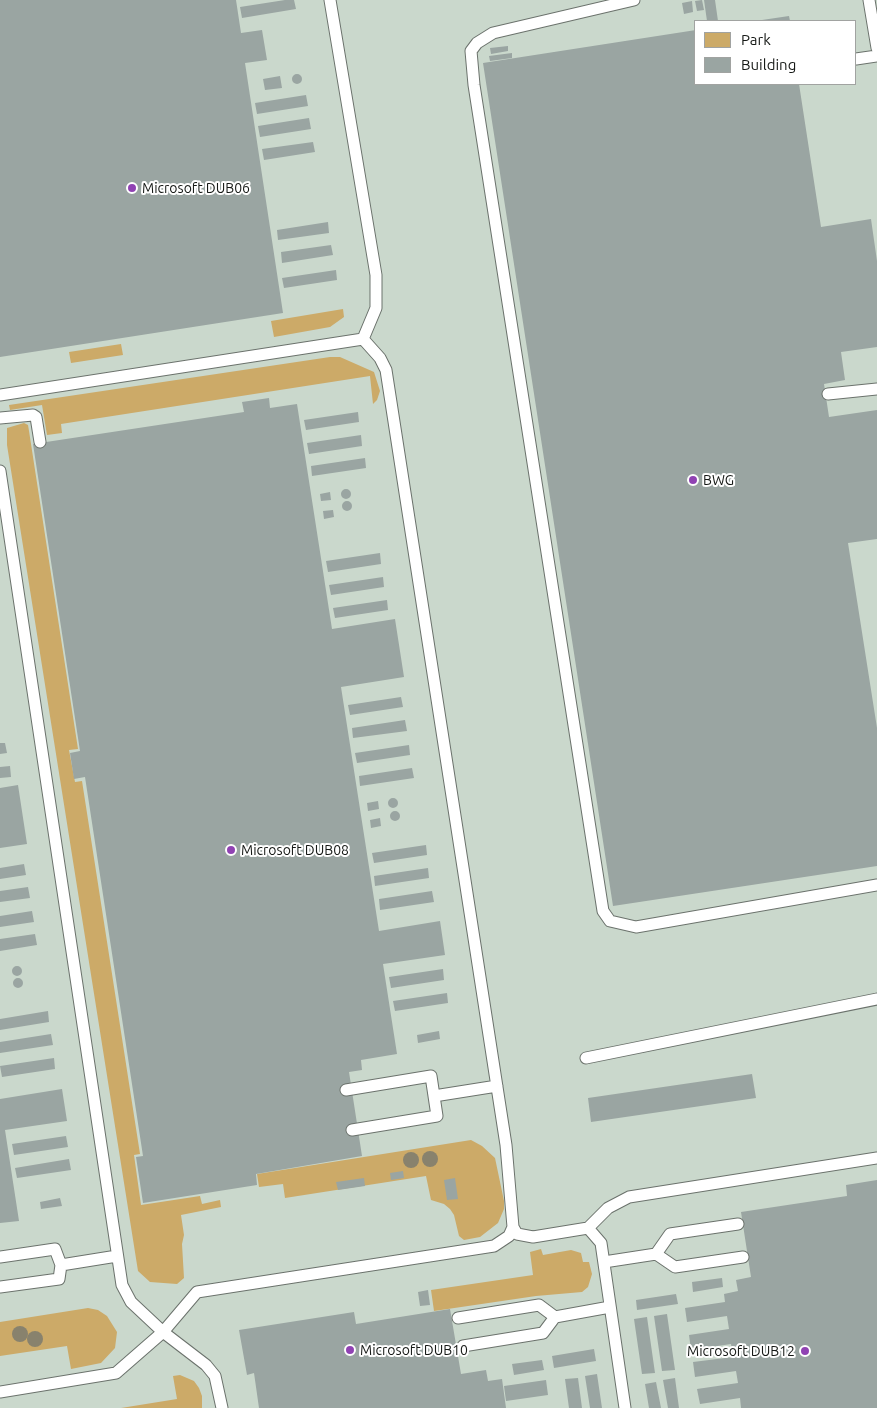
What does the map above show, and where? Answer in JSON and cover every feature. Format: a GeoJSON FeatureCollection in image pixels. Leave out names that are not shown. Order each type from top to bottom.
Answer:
{"type":"FeatureCollection","features":[{"type":"Feature","properties":{"kind":"lane"},"geometry":{"type":"LineString","coordinates":[[330,0],[376,275],[376,308],[363,339]]}},
{"type":"Feature","properties":{"kind":"lane"},"geometry":{"type":"LineString","coordinates":[[634,0],[494,33],[477,44],[471,51],[476,95],[603,911],[610,921],[636,927],[877,884]]}},
{"type":"Feature","properties":{"kind":"lane"},"geometry":{"type":"LineString","coordinates":[[869,0],[877,48]]}},
{"type":"Feature","properties":{"kind":"lane"},"geometry":{"type":"LineString","coordinates":[[857,59],[877,56]]}},
{"type":"Feature","properties":{"kind":"lane"},"geometry":{"type":"LineString","coordinates":[[0,395],[363,339]]}},
{"type":"Feature","properties":{"kind":"lane"},"geometry":{"type":"LineString","coordinates":[[363,339],[380,358],[386,370],[506,1145],[513,1227],[518,1234],[533,1237],[588,1228],[608,1208],[629,1197],[877,1158]]}},
{"type":"Feature","properties":{"kind":"lane"},"geometry":{"type":"LineString","coordinates":[[828,394],[877,389]]}},
{"type":"Feature","properties":{"kind":"lane"},"geometry":{"type":"LineString","coordinates":[[0,418],[33,415],[36,417],[40,442]]}},
{"type":"Feature","properties":{"kind":"lane"},"geometry":{"type":"LineString","coordinates":[[0,471],[122,1285],[126,1296],[163,1332],[206,1365],[215,1376],[222,1408]]}},
{"type":"Feature","properties":{"kind":"lane"},"geometry":{"type":"LineString","coordinates":[[586,1058],[877,999]]}},
{"type":"Feature","properties":{"kind":"lane"},"geometry":{"type":"LineString","coordinates":[[346,1090],[431,1076],[437,1116],[352,1130]]}},
{"type":"Feature","properties":{"kind":"lane"},"geometry":{"type":"LineString","coordinates":[[434,1096],[497,1086]]}},
{"type":"Feature","properties":{"kind":"lane"},"geometry":{"type":"LineString","coordinates":[[656,1254],[670,1234],[738,1224]]}},
{"type":"Feature","properties":{"kind":"lane"},"geometry":{"type":"LineString","coordinates":[[0,1392],[116,1373],[163,1332],[198,1292],[494,1246],[508,1236],[513,1227]]}},
{"type":"Feature","properties":{"kind":"lane"},"geometry":{"type":"LineString","coordinates":[[588,1228],[601,1243],[625,1408]]}},
{"type":"Feature","properties":{"kind":"lane"},"geometry":{"type":"LineString","coordinates":[[0,1257],[55,1249],[61,1264],[59,1279],[0,1287]]}},
{"type":"Feature","properties":{"kind":"lane"},"geometry":{"type":"LineString","coordinates":[[604,1262],[656,1254],[675,1267],[743,1257]]}},
{"type":"Feature","properties":{"kind":"lane"},"geometry":{"type":"LineString","coordinates":[[61,1264],[117,1256]]}},
{"type":"Feature","properties":{"kind":"lane"},"geometry":{"type":"LineString","coordinates":[[458,1318],[539,1305],[555,1317]]}},
{"type":"Feature","properties":{"kind":"lane"},"geometry":{"type":"LineString","coordinates":[[463,1346],[544,1333],[555,1317],[610,1307]]}},
{"type":"Feature","properties":{"kind":"shaded area"},"geometry":{"type":"Polygon","coordinates":[[[0,0],[877,0],[877,1408],[0,1408],[0,0]]]}},
{"type":"Feature","properties":{"kind":"green space"},"geometry":{"type":"Polygon","coordinates":[[[343,309],[344,317],[330,327],[274,337],[271,321],[343,309]]]}},
{"type":"Feature","properties":{"kind":"green space"},"geometry":{"type":"Polygon","coordinates":[[[121,344],[123,355],[71,363],[69,352],[121,344]]]}},
{"type":"Feature","properties":{"kind":"green space"},"geometry":{"type":"Polygon","coordinates":[[[340,357],[374,372],[380,391],[377,400],[373,404],[370,376],[61,424],[62,433],[47,435],[42,405],[10,410],[9,405],[340,357]]]}},
{"type":"Feature","properties":{"kind":"green space"},"geometry":{"type":"Polygon","coordinates":[[[24,423],[28,425],[29,431],[78,749],[69,750],[75,782],[82,781],[140,1154],[134,1155],[141,1205],[200,1196],[202,1204],[220,1200],[221,1207],[181,1215],[184,1235],[182,1244],[184,1278],[177,1284],[150,1282],[138,1271],[7,445],[7,428],[24,423]]]}},
{"type":"Feature","properties":{"kind":"green space"},"geometry":{"type":"Polygon","coordinates":[[[471,1140],[482,1146],[495,1158],[504,1201],[504,1209],[498,1223],[480,1237],[464,1240],[459,1236],[454,1215],[450,1209],[444,1204],[431,1200],[426,1176],[285,1198],[283,1184],[259,1187],[257,1174],[471,1140]]]}},
{"type":"Feature","properties":{"kind":"green space"},"geometry":{"type":"Polygon","coordinates":[[[541,1249],[543,1255],[571,1250],[581,1253],[583,1262],[589,1262],[592,1274],[588,1287],[582,1292],[536,1296],[434,1311],[431,1290],[533,1275],[530,1252],[541,1249]]]}},
{"type":"Feature","properties":{"kind":"green space"},"geometry":{"type":"Polygon","coordinates":[[[88,1308],[98,1310],[107,1316],[117,1332],[115,1348],[101,1363],[71,1369],[67,1346],[0,1356],[0,1322],[88,1308]]]}},
{"type":"Feature","properties":{"kind":"green space"},"geometry":{"type":"Polygon","coordinates":[[[180,1375],[194,1381],[199,1388],[202,1396],[202,1408],[121,1408],[177,1399],[173,1376],[180,1375]]]}},
{"type":"Feature","properties":{"kind":"building","name":"Microsoft DUB06"},"geometry":{"type":"Polygon","coordinates":[[[0,0],[236,0],[241,33],[262,30],[267,60],[245,63],[283,313],[0,357],[0,0]]]}},
{"type":"Feature","properties":{"kind":"building"},"geometry":{"type":"Polygon","coordinates":[[[294,0],[296,9],[242,18],[240,7],[294,0]]]}},
{"type":"Feature","properties":{"kind":"building"},"geometry":{"type":"Polygon","coordinates":[[[702,0],[704,10],[697,11],[695,1],[702,0]]]}},
{"type":"Feature","properties":{"kind":"building"},"geometry":{"type":"Polygon","coordinates":[[[704,0],[715,0],[718,20],[707,20],[704,0]]]}},
{"type":"Feature","properties":{"kind":"building"},"geometry":{"type":"Polygon","coordinates":[[[692,1],[693,12],[684,14],[682,3],[692,1]]]}},
{"type":"Feature","properties":{"kind":"building"},"geometry":{"type":"Polygon","coordinates":[[[789,16],[790,20],[762,20],[789,16]]]}},
{"type":"Feature","properties":{"kind":"building","name":"BWG"},"geometry":{"type":"Polygon","coordinates":[[[694,30],[694,85],[799,85],[821,227],[871,219],[877,261],[877,347],[841,352],[845,380],[824,384],[829,417],[877,410],[877,539],[848,543],[877,728],[877,866],[613,906],[483,63],[694,30]]]}},
{"type":"Feature","properties":{"kind":"building"},"geometry":{"type":"Polygon","coordinates":[[[508,46],[508,51],[491,54],[490,48],[508,46]]]}},
{"type":"Feature","properties":{"kind":"building"},"geometry":{"type":"Polygon","coordinates":[[[512,53],[512,58],[490,61],[489,56],[512,53]]]}},
{"type":"Feature","properties":{"kind":"building"},"geometry":{"type":"Polygon","coordinates":[[[295,74],[299,74],[302,79],[301,83],[295,84],[292,81],[292,77],[295,74]]]}},
{"type":"Feature","properties":{"kind":"building"},"geometry":{"type":"Polygon","coordinates":[[[280,76],[282,88],[265,90],[263,79],[280,76]]]}},
{"type":"Feature","properties":{"kind":"building"},"geometry":{"type":"Polygon","coordinates":[[[306,95],[308,106],[257,114],[255,103],[306,95]]]}},
{"type":"Feature","properties":{"kind":"building"},"geometry":{"type":"Polygon","coordinates":[[[309,118],[311,129],[260,137],[258,126],[309,118]]]}},
{"type":"Feature","properties":{"kind":"building"},"geometry":{"type":"Polygon","coordinates":[[[313,142],[315,152],[264,160],[262,149],[313,142]]]}},
{"type":"Feature","properties":{"kind":"building"},"geometry":{"type":"Polygon","coordinates":[[[328,222],[329,233],[278,240],[277,230],[328,222]]]}},
{"type":"Feature","properties":{"kind":"building"},"geometry":{"type":"Polygon","coordinates":[[[331,245],[333,255],[282,263],[281,252],[331,245]]]}},
{"type":"Feature","properties":{"kind":"building"},"geometry":{"type":"Polygon","coordinates":[[[336,270],[337,280],[284,288],[282,278],[336,270]]]}},
{"type":"Feature","properties":{"kind":"building","name":"Microsoft DUB08"},"geometry":{"type":"Polygon","coordinates":[[[269,398],[270,408],[297,404],[332,629],[395,619],[404,677],[341,687],[379,931],[440,921],[445,955],[383,964],[397,1054],[361,1060],[362,1070],[349,1072],[362,1156],[256,1174],[257,1185],[143,1203],[136,1157],[143,1156],[85,777],[74,779],[70,753],[80,751],[33,444],[244,412],[242,402],[269,398]]]}},
{"type":"Feature","properties":{"kind":"building"},"geometry":{"type":"Polygon","coordinates":[[[358,412],[359,422],[306,430],[304,420],[358,412]]]}},
{"type":"Feature","properties":{"kind":"building"},"geometry":{"type":"Polygon","coordinates":[[[361,435],[362,446],[309,454],[307,443],[361,435]]]}},
{"type":"Feature","properties":{"kind":"building"},"geometry":{"type":"Polygon","coordinates":[[[365,458],[366,468],[312,476],[311,466],[365,458]]]}},
{"type":"Feature","properties":{"kind":"building"},"geometry":{"type":"Polygon","coordinates":[[[344,489],[348,489],[351,494],[350,498],[344,499],[341,496],[341,492],[344,489]]]}},
{"type":"Feature","properties":{"kind":"building"},"geometry":{"type":"Polygon","coordinates":[[[330,492],[331,500],[321,501],[320,494],[330,492]]]}},
{"type":"Feature","properties":{"kind":"building"},"geometry":{"type":"Polygon","coordinates":[[[345,501],[349,501],[352,506],[351,510],[345,511],[342,508],[342,504],[345,501]]]}},
{"type":"Feature","properties":{"kind":"building"},"geometry":{"type":"Polygon","coordinates":[[[333,510],[334,517],[324,519],[323,511],[333,510]]]}},
{"type":"Feature","properties":{"kind":"building"},"geometry":{"type":"Polygon","coordinates":[[[380,553],[381,564],[328,572],[326,561],[380,553]]]}},
{"type":"Feature","properties":{"kind":"building"},"geometry":{"type":"Polygon","coordinates":[[[383,577],[384,587],[331,595],[329,585],[383,577]]]}},
{"type":"Feature","properties":{"kind":"building"},"geometry":{"type":"Polygon","coordinates":[[[387,600],[388,610],[335,618],[333,608],[387,600]]]}},
{"type":"Feature","properties":{"kind":"building"},"geometry":{"type":"Polygon","coordinates":[[[401,697],[403,707],[350,715],[348,705],[401,697]]]}},
{"type":"Feature","properties":{"kind":"building"},"geometry":{"type":"Polygon","coordinates":[[[405,720],[407,731],[353,738],[352,728],[405,720]]]}},
{"type":"Feature","properties":{"kind":"building"},"geometry":{"type":"Polygon","coordinates":[[[0,743],[5,743],[7,753],[0,754],[0,743]]]}},
{"type":"Feature","properties":{"kind":"building"},"geometry":{"type":"Polygon","coordinates":[[[409,745],[410,755],[357,763],[355,753],[409,745]]]}},
{"type":"Feature","properties":{"kind":"building"},"geometry":{"type":"Polygon","coordinates":[[[10,766],[11,777],[0,778],[0,767],[10,766]]]}},
{"type":"Feature","properties":{"kind":"building"},"geometry":{"type":"Polygon","coordinates":[[[412,768],[414,778],[360,786],[359,776],[412,768]]]}},
{"type":"Feature","properties":{"kind":"building"},"geometry":{"type":"Polygon","coordinates":[[[18,785],[27,844],[0,848],[0,788],[18,785]]]}},
{"type":"Feature","properties":{"kind":"building"},"geometry":{"type":"Polygon","coordinates":[[[391,798],[395,798],[398,803],[397,807],[391,808],[388,805],[388,801],[391,798]]]}},
{"type":"Feature","properties":{"kind":"building"},"geometry":{"type":"Polygon","coordinates":[[[378,801],[379,809],[368,811],[367,803],[378,801]]]}},
{"type":"Feature","properties":{"kind":"building"},"geometry":{"type":"Polygon","coordinates":[[[393,811],[397,811],[400,816],[399,820],[393,821],[390,818],[390,814],[393,811]]]}},
{"type":"Feature","properties":{"kind":"building"},"geometry":{"type":"Polygon","coordinates":[[[380,818],[381,826],[371,828],[370,820],[380,818]]]}},
{"type":"Feature","properties":{"kind":"building"},"geometry":{"type":"Polygon","coordinates":[[[426,845],[427,855],[374,863],[372,853],[426,845]]]}},
{"type":"Feature","properties":{"kind":"building"},"geometry":{"type":"Polygon","coordinates":[[[24,864],[26,875],[0,879],[0,868],[24,864]]]}},
{"type":"Feature","properties":{"kind":"building"},"geometry":{"type":"Polygon","coordinates":[[[428,868],[429,878],[375,886],[374,876],[428,868]]]}},
{"type":"Feature","properties":{"kind":"building"},"geometry":{"type":"Polygon","coordinates":[[[28,887],[30,898],[0,902],[0,891],[28,887]]]}},
{"type":"Feature","properties":{"kind":"building"},"geometry":{"type":"Polygon","coordinates":[[[432,891],[434,902],[380,910],[379,899],[432,891]]]}},
{"type":"Feature","properties":{"kind":"building"},"geometry":{"type":"Polygon","coordinates":[[[32,911],[34,922],[0,927],[0,916],[32,911]]]}},
{"type":"Feature","properties":{"kind":"building"},"geometry":{"type":"Polygon","coordinates":[[[35,934],[37,945],[0,951],[0,939],[35,934]]]}},
{"type":"Feature","properties":{"kind":"building"},"geometry":{"type":"Polygon","coordinates":[[[15,966],[19,966],[22,971],[21,975],[15,976],[12,973],[12,969],[15,966]]]}},
{"type":"Feature","properties":{"kind":"building"},"geometry":{"type":"Polygon","coordinates":[[[443,969],[444,980],[391,988],[389,977],[443,969]]]}},
{"type":"Feature","properties":{"kind":"building"},"geometry":{"type":"Polygon","coordinates":[[[16,978],[20,978],[23,983],[22,987],[16,988],[13,985],[13,981],[16,978]]]}},
{"type":"Feature","properties":{"kind":"building"},"geometry":{"type":"Polygon","coordinates":[[[447,993],[448,1003],[395,1011],[393,1001],[447,993]]]}},
{"type":"Feature","properties":{"kind":"building"},"geometry":{"type":"Polygon","coordinates":[[[48,1011],[49,1022],[0,1030],[0,1019],[48,1011]]]}},
{"type":"Feature","properties":{"kind":"building"},"geometry":{"type":"Polygon","coordinates":[[[439,1031],[440,1039],[418,1043],[417,1035],[439,1031]]]}},
{"type":"Feature","properties":{"kind":"building"},"geometry":{"type":"Polygon","coordinates":[[[51,1034],[53,1045],[0,1053],[0,1042],[51,1034]]]}},
{"type":"Feature","properties":{"kind":"building"},"geometry":{"type":"Polygon","coordinates":[[[54,1058],[55,1069],[2,1077],[0,1066],[54,1058]]]}},
{"type":"Feature","properties":{"kind":"building"},"geometry":{"type":"Polygon","coordinates":[[[752,1074],[756,1098],[591,1122],[588,1098],[752,1074]]]}},
{"type":"Feature","properties":{"kind":"building"},"geometry":{"type":"Polygon","coordinates":[[[62,1089],[67,1121],[5,1130],[19,1221],[0,1223],[0,1099],[62,1089]]]}},
{"type":"Feature","properties":{"kind":"building"},"geometry":{"type":"Polygon","coordinates":[[[66,1136],[68,1147],[14,1155],[12,1144],[66,1136]]]}},
{"type":"Feature","properties":{"kind":"building"},"geometry":{"type":"Polygon","coordinates":[[[69,1159],[71,1170],[17,1178],[15,1168],[69,1159]]]}},
{"type":"Feature","properties":{"kind":"building"},"geometry":{"type":"Polygon","coordinates":[[[403,1171],[404,1178],[391,1180],[390,1173],[403,1171]]]}},
{"type":"Feature","properties":{"kind":"building"},"geometry":{"type":"Polygon","coordinates":[[[364,1178],[365,1186],[338,1190],[336,1182],[364,1178]]]}},
{"type":"Feature","properties":{"kind":"building"},"geometry":{"type":"Polygon","coordinates":[[[455,1178],[458,1199],[447,1200],[444,1180],[455,1178]]]}},
{"type":"Feature","properties":{"kind":"building","name":"Microsoft DUB12"},"geometry":{"type":"Polygon","coordinates":[[[877,1180],[877,1408],[741,1408],[740,1398],[700,1404],[697,1389],[738,1383],[736,1371],[695,1377],[693,1362],[733,1357],[731,1344],[691,1350],[689,1335],[729,1329],[727,1316],[687,1322],[685,1308],[725,1302],[724,1294],[738,1291],[736,1280],[751,1277],[741,1212],[847,1196],[846,1185],[877,1180]]]}},
{"type":"Feature","properties":{"kind":"building"},"geometry":{"type":"Polygon","coordinates":[[[60,1198],[62,1206],[41,1209],[40,1202],[60,1198]]]}},
{"type":"Feature","properties":{"kind":"building"},"geometry":{"type":"Polygon","coordinates":[[[722,1278],[723,1287],[693,1292],[692,1282],[722,1278]]]}},
{"type":"Feature","properties":{"kind":"building"},"geometry":{"type":"Polygon","coordinates":[[[428,1290],[430,1305],[420,1306],[418,1292],[428,1290]]]}},
{"type":"Feature","properties":{"kind":"building"},"geometry":{"type":"Polygon","coordinates":[[[676,1294],[678,1304],[637,1310],[636,1300],[676,1294]]]}},
{"type":"Feature","properties":{"kind":"building","name":"Microsoft DUB10"},"geometry":{"type":"Polygon","coordinates":[[[450,1309],[461,1374],[486,1370],[488,1381],[502,1379],[506,1408],[259,1408],[254,1373],[247,1375],[239,1330],[354,1312],[356,1324],[450,1309]]]}},
{"type":"Feature","properties":{"kind":"building"},"geometry":{"type":"Polygon","coordinates":[[[667,1314],[675,1370],[662,1371],[654,1316],[667,1314]]]}},
{"type":"Feature","properties":{"kind":"building"},"geometry":{"type":"Polygon","coordinates":[[[647,1317],[655,1373],[642,1374],[634,1319],[647,1317]]]}},
{"type":"Feature","properties":{"kind":"building"},"geometry":{"type":"Polygon","coordinates":[[[594,1349],[596,1361],[554,1368],[552,1356],[594,1349]]]}},
{"type":"Feature","properties":{"kind":"building"},"geometry":{"type":"Polygon","coordinates":[[[542,1360],[544,1370],[514,1375],[512,1364],[542,1360]]]}},
{"type":"Feature","properties":{"kind":"building"},"geometry":{"type":"Polygon","coordinates":[[[597,1374],[602,1408],[590,1408],[585,1376],[597,1374]]]}},
{"type":"Feature","properties":{"kind":"building"},"geometry":{"type":"Polygon","coordinates":[[[578,1378],[582,1408],[569,1408],[565,1379],[578,1378]]]}},
{"type":"Feature","properties":{"kind":"building"},"geometry":{"type":"Polygon","coordinates":[[[675,1378],[679,1408],[668,1408],[663,1380],[675,1378]]]}},
{"type":"Feature","properties":{"kind":"building"},"geometry":{"type":"Polygon","coordinates":[[[546,1380],[548,1395],[506,1401],[504,1386],[546,1380]]]}},
{"type":"Feature","properties":{"kind":"building"},"geometry":{"type":"Polygon","coordinates":[[[656,1382],[661,1408],[649,1408],[645,1384],[656,1382]]]}},
{"type":"Feature","properties":{"kind":"place","name":"Microsoft DUB06"},"geometry":{"type":"Point","coordinates":[132,188]}},
{"type":"Feature","properties":{"kind":"place","name":"BWG"},"geometry":{"type":"Point","coordinates":[693,480]}},
{"type":"Feature","properties":{"kind":"place","name":"Microsoft DUB08"},"geometry":{"type":"Point","coordinates":[231,850]}},
{"type":"Feature","properties":{"kind":"place","name":"Microsoft DUB10"},"geometry":{"type":"Point","coordinates":[350,1350]}},
{"type":"Feature","properties":{"kind":"place","name":"Microsoft DUB12"},"geometry":{"type":"Point","coordinates":[805,1351]}}]}
